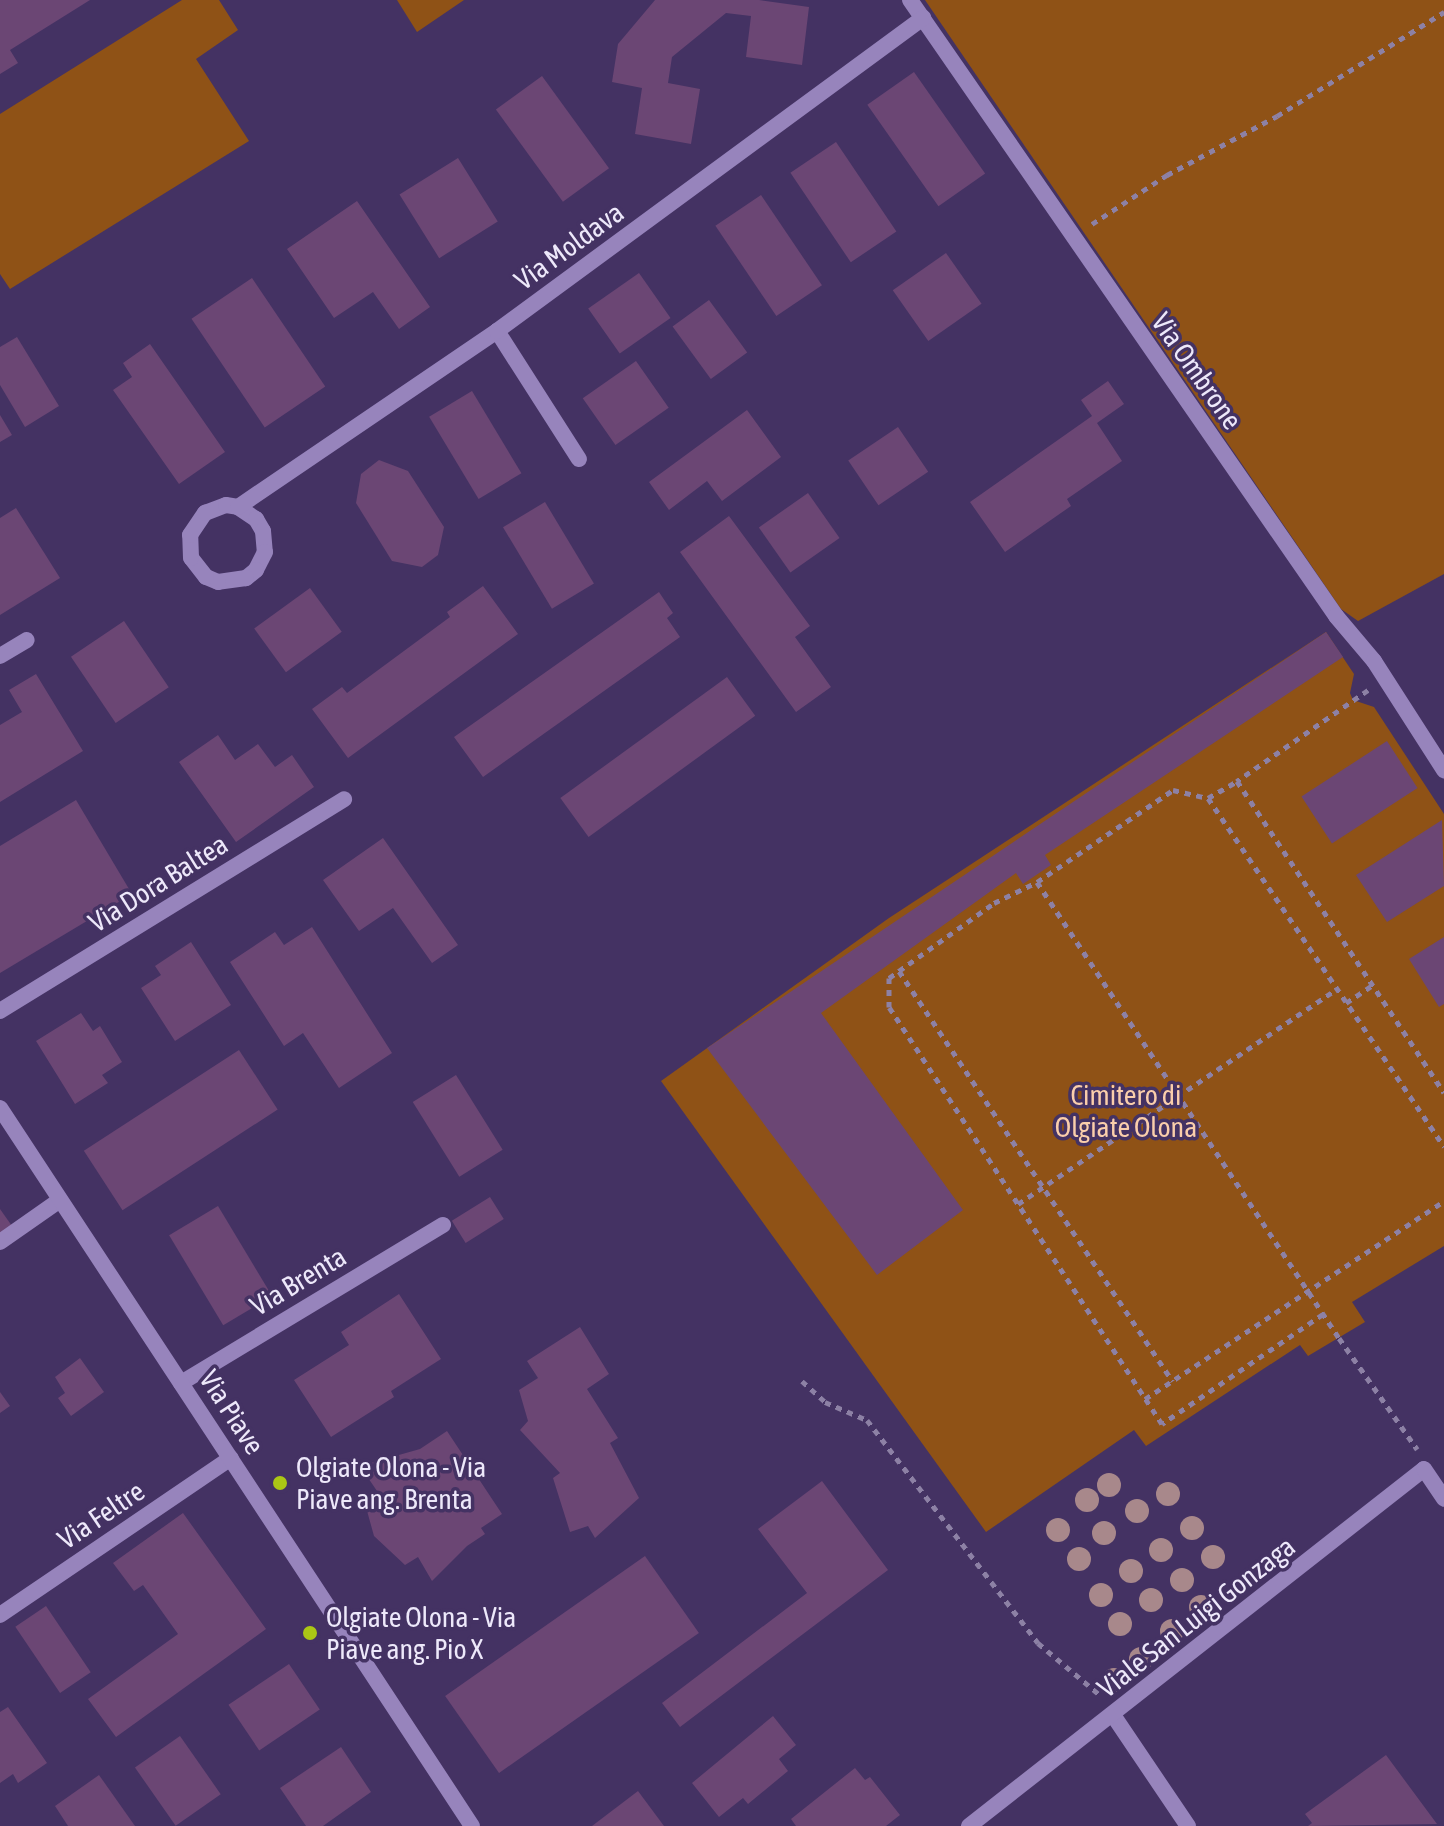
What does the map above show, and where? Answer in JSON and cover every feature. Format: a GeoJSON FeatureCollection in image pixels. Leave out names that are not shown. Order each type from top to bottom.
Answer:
{"type":"FeatureCollection","features":[{"type":"Feature","properties":{"kind":"street","name":"Via Ombrone"},"geometry":{"type":"LineString","coordinates":[[910,0],[1336,616],[1363,646],[1386,679],[1444,770]]}},
{"type":"Feature","properties":{"kind":"street","name":"Via Moldava"},"geometry":{"type":"LineString","coordinates":[[238,507],[256,519],[263,531],[265,552],[256,570],[246,578],[218,582],[195,566],[190,535],[205,513],[226,505],[238,507],[497,331],[923,18]]}},
{"type":"Feature","properties":{"kind":"street"},"geometry":{"type":"LineString","coordinates":[[497,331],[579,459]]}},
{"type":"Feature","properties":{"kind":"street"},"geometry":{"type":"LineString","coordinates":[[0,656],[27,640]]}},
{"type":"Feature","properties":{"kind":"street","name":"Via Dora Baltea"},"geometry":{"type":"LineString","coordinates":[[0,1011],[344,799]]}},
{"type":"Feature","properties":{"kind":"street","name":"Via Piave"},"geometry":{"type":"LineString","coordinates":[[0,1108],[472,1826]]}},
{"type":"Feature","properties":{"kind":"street"},"geometry":{"type":"LineString","coordinates":[[0,1242],[60,1200]]}},
{"type":"Feature","properties":{"kind":"street","name":"Via Brenta"},"geometry":{"type":"LineString","coordinates":[[181,1383],[443,1225]]}},
{"type":"Feature","properties":{"kind":"street","name":"Via Feltre"},"geometry":{"type":"LineString","coordinates":[[0,1615],[231,1458]]}},
{"type":"Feature","properties":{"kind":"street","name":"Viale San Luigi Gonzaga"},"geometry":{"type":"LineString","coordinates":[[969,1826],[1424,1469],[1444,1499]]}},
{"type":"Feature","properties":{"kind":"street"},"geometry":{"type":"LineString","coordinates":[[1113,1715],[1188,1826]]}},
{"type":"Feature","properties":{"kind":"path"},"geometry":{"type":"LineString","coordinates":[[1072,236],[1167,175],[1277,116],[1444,12]]}},
{"type":"Feature","properties":{"kind":"path"},"geometry":{"type":"LineString","coordinates":[[1208,798],[1386,679]]}},
{"type":"Feature","properties":{"kind":"path"},"geometry":{"type":"LineString","coordinates":[[1237,781],[1444,1092]]}},
{"type":"Feature","properties":{"kind":"path"},"geometry":{"type":"LineString","coordinates":[[1323,1314],[1162,1424],[889,1007],[889,978],[994,903],[1037,882],[1173,790],[1208,798],[1444,1147]]}},
{"type":"Feature","properties":{"kind":"path"},"geometry":{"type":"LineString","coordinates":[[1037,882],[1323,1314],[1418,1450]]}},
{"type":"Feature","properties":{"kind":"path"},"geometry":{"type":"LineString","coordinates":[[899,971],[1172,1381]]}},
{"type":"Feature","properties":{"kind":"path"},"geometry":{"type":"LineString","coordinates":[[1346,1003],[1373,985]]}},
{"type":"Feature","properties":{"kind":"path"},"geometry":{"type":"LineString","coordinates":[[1018,1204],[1337,989]]}},
{"type":"Feature","properties":{"kind":"path"},"geometry":{"type":"LineString","coordinates":[[1145,1399],[1444,1201]]}},
{"type":"Feature","properties":{"kind":"path"},"geometry":{"type":"LineString","coordinates":[[802,1381],[825,1402],[867,1420],[1022,1624],[1038,1643],[1095,1690],[1113,1715]]}},
{"type":"Feature","properties":{"kind":"green space"},"geometry":{"type":"Polygon","coordinates":[[[182,0],[219,0],[238,30],[196,59],[249,141],[10,289],[0,274],[0,114],[182,0]]]}},
{"type":"Feature","properties":{"kind":"green space"},"geometry":{"type":"Polygon","coordinates":[[[397,0],[464,0],[417,32],[397,0]]]}},
{"type":"Feature","properties":{"kind":"green space"},"geometry":{"type":"Polygon","coordinates":[[[925,0],[1444,0],[1444,574],[1358,621],[1341,609],[925,0]]]}},
{"type":"Feature","properties":{"kind":"green space","name":"Cimitero di Olgiate Olona"},"geometry":{"type":"Polygon","coordinates":[[[1326,632],[1354,674],[1350,693],[1353,700],[1374,707],[1444,814],[1444,1246],[1352,1302],[1365,1322],[1308,1356],[1300,1345],[1146,1446],[1134,1430],[986,1532],[661,1081],[889,918],[1326,632]]]}},
{"type":"Feature","properties":{"kind":"building"},"geometry":{"type":"Polygon","coordinates":[[[0,0],[90,0],[10,50],[18,63],[0,74],[0,0]]]}},
{"type":"Feature","properties":{"kind":"building"},"geometry":{"type":"Polygon","coordinates":[[[655,0],[759,0],[809,7],[802,65],[746,57],[751,16],[726,13],[672,57],[668,83],[700,89],[691,144],[635,134],[642,88],[612,82],[618,44],[655,0]]]}},
{"type":"Feature","properties":{"kind":"building"},"geometry":{"type":"Polygon","coordinates":[[[914,72],[985,174],[938,206],[867,105],[914,72]]]}},
{"type":"Feature","properties":{"kind":"building"},"geometry":{"type":"Polygon","coordinates":[[[542,76],[609,168],[563,202],[496,110],[542,76]]]}},
{"type":"Feature","properties":{"kind":"building"},"geometry":{"type":"Polygon","coordinates":[[[836,142],[896,232],[851,262],[790,173],[836,142]]]}},
{"type":"Feature","properties":{"kind":"building"},"geometry":{"type":"Polygon","coordinates":[[[458,158],[498,222],[439,258],[399,195],[458,158]]]}},
{"type":"Feature","properties":{"kind":"building"},"geometry":{"type":"Polygon","coordinates":[[[761,195],[822,285],[776,316],[715,226],[761,195]]]}},
{"type":"Feature","properties":{"kind":"building"},"geometry":{"type":"Polygon","coordinates":[[[357,201],[430,307],[399,329],[373,292],[334,318],[287,249],[357,201]]]}},
{"type":"Feature","properties":{"kind":"building"},"geometry":{"type":"Polygon","coordinates":[[[946,253],[982,304],[928,341],[893,290],[946,253]]]}},
{"type":"Feature","properties":{"kind":"building"},"geometry":{"type":"Polygon","coordinates":[[[639,273],[671,318],[620,354],[588,309],[639,273]]]}},
{"type":"Feature","properties":{"kind":"building"},"geometry":{"type":"Polygon","coordinates":[[[252,278],[325,387],[265,427],[191,319],[252,278]]]}},
{"type":"Feature","properties":{"kind":"building"},"geometry":{"type":"Polygon","coordinates":[[[709,300],[747,353],[711,379],[673,326],[709,300]]]}},
{"type":"Feature","properties":{"kind":"building"},"geometry":{"type":"Polygon","coordinates":[[[17,337],[59,406],[25,427],[0,385],[0,347],[17,337]]]}},
{"type":"Feature","properties":{"kind":"building"},"geometry":{"type":"Polygon","coordinates":[[[150,344],[225,452],[179,484],[113,390],[132,377],[123,363],[150,344]]]}},
{"type":"Feature","properties":{"kind":"building"},"geometry":{"type":"Polygon","coordinates":[[[636,361],[669,408],[615,445],[583,398],[636,361]]]}},
{"type":"Feature","properties":{"kind":"building"},"geometry":{"type":"Polygon","coordinates":[[[1108,381],[1124,404],[1097,423],[1122,461],[1067,499],[1071,506],[1005,552],[970,502],[1092,416],[1081,400],[1108,381]]]}},
{"type":"Feature","properties":{"kind":"building"},"geometry":{"type":"Polygon","coordinates":[[[472,391],[521,473],[479,499],[429,417],[472,391]]]}},
{"type":"Feature","properties":{"kind":"building"},"geometry":{"type":"Polygon","coordinates":[[[747,410],[781,457],[722,501],[707,481],[669,510],[649,482],[747,410]]]}},
{"type":"Feature","properties":{"kind":"building"},"geometry":{"type":"Polygon","coordinates":[[[0,415],[12,435],[0,442],[0,415]]]}},
{"type":"Feature","properties":{"kind":"building"},"geometry":{"type":"Polygon","coordinates":[[[898,427],[928,472],[878,505],[848,461],[898,427]]]}},
{"type":"Feature","properties":{"kind":"building"},"geometry":{"type":"Polygon","coordinates":[[[379,460],[408,471],[444,527],[438,555],[422,567],[392,561],[356,503],[361,474],[379,460]]]}},
{"type":"Feature","properties":{"kind":"building"},"geometry":{"type":"Polygon","coordinates":[[[808,493],[840,538],[790,572],[759,527],[808,493]]]}},
{"type":"Feature","properties":{"kind":"building"},"geometry":{"type":"Polygon","coordinates":[[[545,502],[594,583],[552,609],[503,527],[545,502]]]}},
{"type":"Feature","properties":{"kind":"building"},"geometry":{"type":"Polygon","coordinates":[[[16,508],[60,578],[0,615],[0,518],[16,508]]]}},
{"type":"Feature","properties":{"kind":"building"},"geometry":{"type":"Polygon","coordinates":[[[729,516],[810,626],[795,637],[831,687],[796,712],[680,552],[729,516]]]}},
{"type":"Feature","properties":{"kind":"building"},"geometry":{"type":"Polygon","coordinates":[[[483,586],[518,634],[348,758],[312,709],[342,687],[347,693],[450,617],[447,612],[483,586]]]}},
{"type":"Feature","properties":{"kind":"building"},"geometry":{"type":"Polygon","coordinates":[[[310,588],[342,632],[286,672],[254,629],[310,588]]]}},
{"type":"Feature","properties":{"kind":"building"},"geometry":{"type":"Polygon","coordinates":[[[659,592],[673,613],[667,618],[680,637],[483,777],[454,737],[659,592]]]}},
{"type":"Feature","properties":{"kind":"building"},"geometry":{"type":"Polygon","coordinates":[[[124,621],[169,687],[116,723],[71,657],[124,621]]]}},
{"type":"Feature","properties":{"kind":"building"},"geometry":{"type":"Polygon","coordinates":[[[1326,632],[1343,657],[1045,855],[1051,865],[1023,884],[1016,873],[821,1013],[963,1210],[877,1275],[707,1048],[1326,632]]]}},
{"type":"Feature","properties":{"kind":"building"},"geometry":{"type":"Polygon","coordinates":[[[36,674],[83,751],[0,802],[0,725],[22,712],[9,690],[36,674]]]}},
{"type":"Feature","properties":{"kind":"building"},"geometry":{"type":"Polygon","coordinates":[[[727,677],[755,716],[589,837],[560,798],[727,677]]]}},
{"type":"Feature","properties":{"kind":"building"},"geometry":{"type":"Polygon","coordinates":[[[218,735],[235,760],[258,744],[275,767],[292,755],[314,787],[236,842],[179,762],[218,735]]]}},
{"type":"Feature","properties":{"kind":"building"},"geometry":{"type":"Polygon","coordinates":[[[1387,741],[1417,788],[1332,844],[1301,797],[1387,741]]]}},
{"type":"Feature","properties":{"kind":"building"},"geometry":{"type":"Polygon","coordinates":[[[76,800],[132,894],[0,973],[0,846],[76,800]]]}},
{"type":"Feature","properties":{"kind":"building"},"geometry":{"type":"Polygon","coordinates":[[[1442,820],[1444,886],[1387,922],[1356,875],[1442,820]]]}},
{"type":"Feature","properties":{"kind":"building"},"geometry":{"type":"Polygon","coordinates":[[[383,838],[458,945],[432,963],[393,908],[359,931],[323,880],[383,838]]]}},
{"type":"Feature","properties":{"kind":"building"},"geometry":{"type":"Polygon","coordinates":[[[312,927],[392,1053],[339,1088],[303,1033],[284,1046],[230,962],[275,932],[284,945],[312,927]]]}},
{"type":"Feature","properties":{"kind":"building"},"geometry":{"type":"Polygon","coordinates":[[[1444,937],[1444,1004],[1439,1007],[1409,959],[1444,937]]]}},
{"type":"Feature","properties":{"kind":"building"},"geometry":{"type":"Polygon","coordinates":[[[191,942],[231,1005],[175,1041],[141,988],[161,975],[155,966],[191,942]]]}},
{"type":"Feature","properties":{"kind":"building"},"geometry":{"type":"Polygon","coordinates":[[[81,1013],[93,1031],[100,1026],[122,1062],[102,1075],[108,1083],[75,1104],[36,1041],[81,1013]]]}},
{"type":"Feature","properties":{"kind":"building"},"geometry":{"type":"Polygon","coordinates":[[[239,1050],[278,1110],[123,1210],[84,1151],[239,1050]]]}},
{"type":"Feature","properties":{"kind":"building"},"geometry":{"type":"Polygon","coordinates":[[[456,1075],[503,1150],[459,1177],[413,1102],[456,1075]]]}},
{"type":"Feature","properties":{"kind":"building"},"geometry":{"type":"Polygon","coordinates":[[[490,1197],[504,1219],[466,1243],[452,1221],[490,1197]]]}},
{"type":"Feature","properties":{"kind":"building"},"geometry":{"type":"Polygon","coordinates":[[[218,1206],[272,1296],[223,1325],[169,1235],[218,1206]]]}},
{"type":"Feature","properties":{"kind":"building"},"geometry":{"type":"Polygon","coordinates":[[[0,1209],[12,1226],[0,1234],[0,1209]]]}},
{"type":"Feature","properties":{"kind":"building"},"geometry":{"type":"Polygon","coordinates":[[[399,1294],[441,1359],[391,1391],[394,1397],[331,1437],[294,1380],[349,1345],[341,1332],[399,1294]]]}},
{"type":"Feature","properties":{"kind":"building"},"geometry":{"type":"Polygon","coordinates":[[[580,1327],[609,1374],[587,1389],[618,1438],[610,1443],[639,1498],[595,1538],[588,1526],[570,1532],[553,1478],[560,1473],[520,1430],[528,1421],[519,1390],[538,1378],[527,1361],[580,1327]]]}},
{"type":"Feature","properties":{"kind":"building"},"geometry":{"type":"Polygon","coordinates":[[[80,1358],[104,1392],[71,1416],[58,1398],[65,1393],[55,1377],[80,1358]]]}},
{"type":"Feature","properties":{"kind":"building"},"geometry":{"type":"Polygon","coordinates":[[[0,1392],[10,1406],[0,1413],[0,1392]]]}},
{"type":"Feature","properties":{"kind":"building"},"geometry":{"type":"Polygon","coordinates":[[[447,1431],[502,1514],[481,1528],[485,1534],[467,1546],[432,1581],[418,1557],[405,1565],[374,1536],[364,1500],[377,1491],[360,1466],[420,1449],[447,1431]]]}},
{"type":"Feature","properties":{"kind":"building"},"geometry":{"type":"Polygon","coordinates":[[[822,1481],[888,1570],[680,1727],[662,1703],[807,1593],[758,1529],[822,1481]]]}},
{"type":"Feature","properties":{"kind":"building"},"geometry":{"type":"Polygon","coordinates":[[[183,1513],[266,1629],[116,1737],[88,1699],[178,1634],[143,1585],[134,1591],[113,1563],[183,1513]]]}},
{"type":"Feature","properties":{"kind":"building"},"geometry":{"type":"Polygon","coordinates":[[[645,1556],[699,1633],[499,1773],[445,1696],[645,1556]]]}},
{"type":"Feature","properties":{"kind":"building"},"geometry":{"type":"Polygon","coordinates":[[[46,1606],[91,1672],[60,1693],[15,1627],[46,1606]]]}},
{"type":"Feature","properties":{"kind":"building"},"geometry":{"type":"Polygon","coordinates":[[[289,1664],[320,1710],[259,1750],[228,1705],[289,1664]]]}},
{"type":"Feature","properties":{"kind":"building"},"geometry":{"type":"Polygon","coordinates":[[[8,1707],[47,1763],[18,1783],[13,1774],[0,1783],[0,1712],[8,1707]]]}},
{"type":"Feature","properties":{"kind":"building"},"geometry":{"type":"Polygon","coordinates":[[[773,1716],[796,1745],[779,1759],[788,1771],[748,1804],[743,1798],[719,1817],[692,1783],[773,1716]]]}},
{"type":"Feature","properties":{"kind":"building"},"geometry":{"type":"Polygon","coordinates":[[[180,1736],[221,1794],[176,1826],[135,1768],[180,1736]]]}},
{"type":"Feature","properties":{"kind":"building"},"geometry":{"type":"Polygon","coordinates":[[[341,1747],[371,1792],[323,1826],[306,1826],[280,1788],[341,1747]]]}},
{"type":"Feature","properties":{"kind":"building"},"geometry":{"type":"Polygon","coordinates":[[[1386,1755],[1437,1824],[1308,1826],[1312,1823],[1305,1814],[1386,1755]]]}},
{"type":"Feature","properties":{"kind":"building"},"geometry":{"type":"Polygon","coordinates":[[[855,1768],[865,1780],[870,1777],[900,1815],[886,1826],[796,1826],[791,1819],[855,1768]]]}},
{"type":"Feature","properties":{"kind":"building"},"geometry":{"type":"Polygon","coordinates":[[[99,1775],[135,1826],[68,1826],[55,1806],[99,1775]]]}},
{"type":"Feature","properties":{"kind":"building"},"geometry":{"type":"Polygon","coordinates":[[[638,1791],[664,1826],[592,1826],[638,1791]]]}},
{"type":"Feature","properties":{"kind":"place","name":"Olgiate Olona - Via Piave ang. Brenta"},"geometry":{"type":"Point","coordinates":[280,1483]}},
{"type":"Feature","properties":{"kind":"place","name":"Olgiate Olona - Via Piave ang. Pio X"},"geometry":{"type":"Point","coordinates":[310,1633]}}]}
